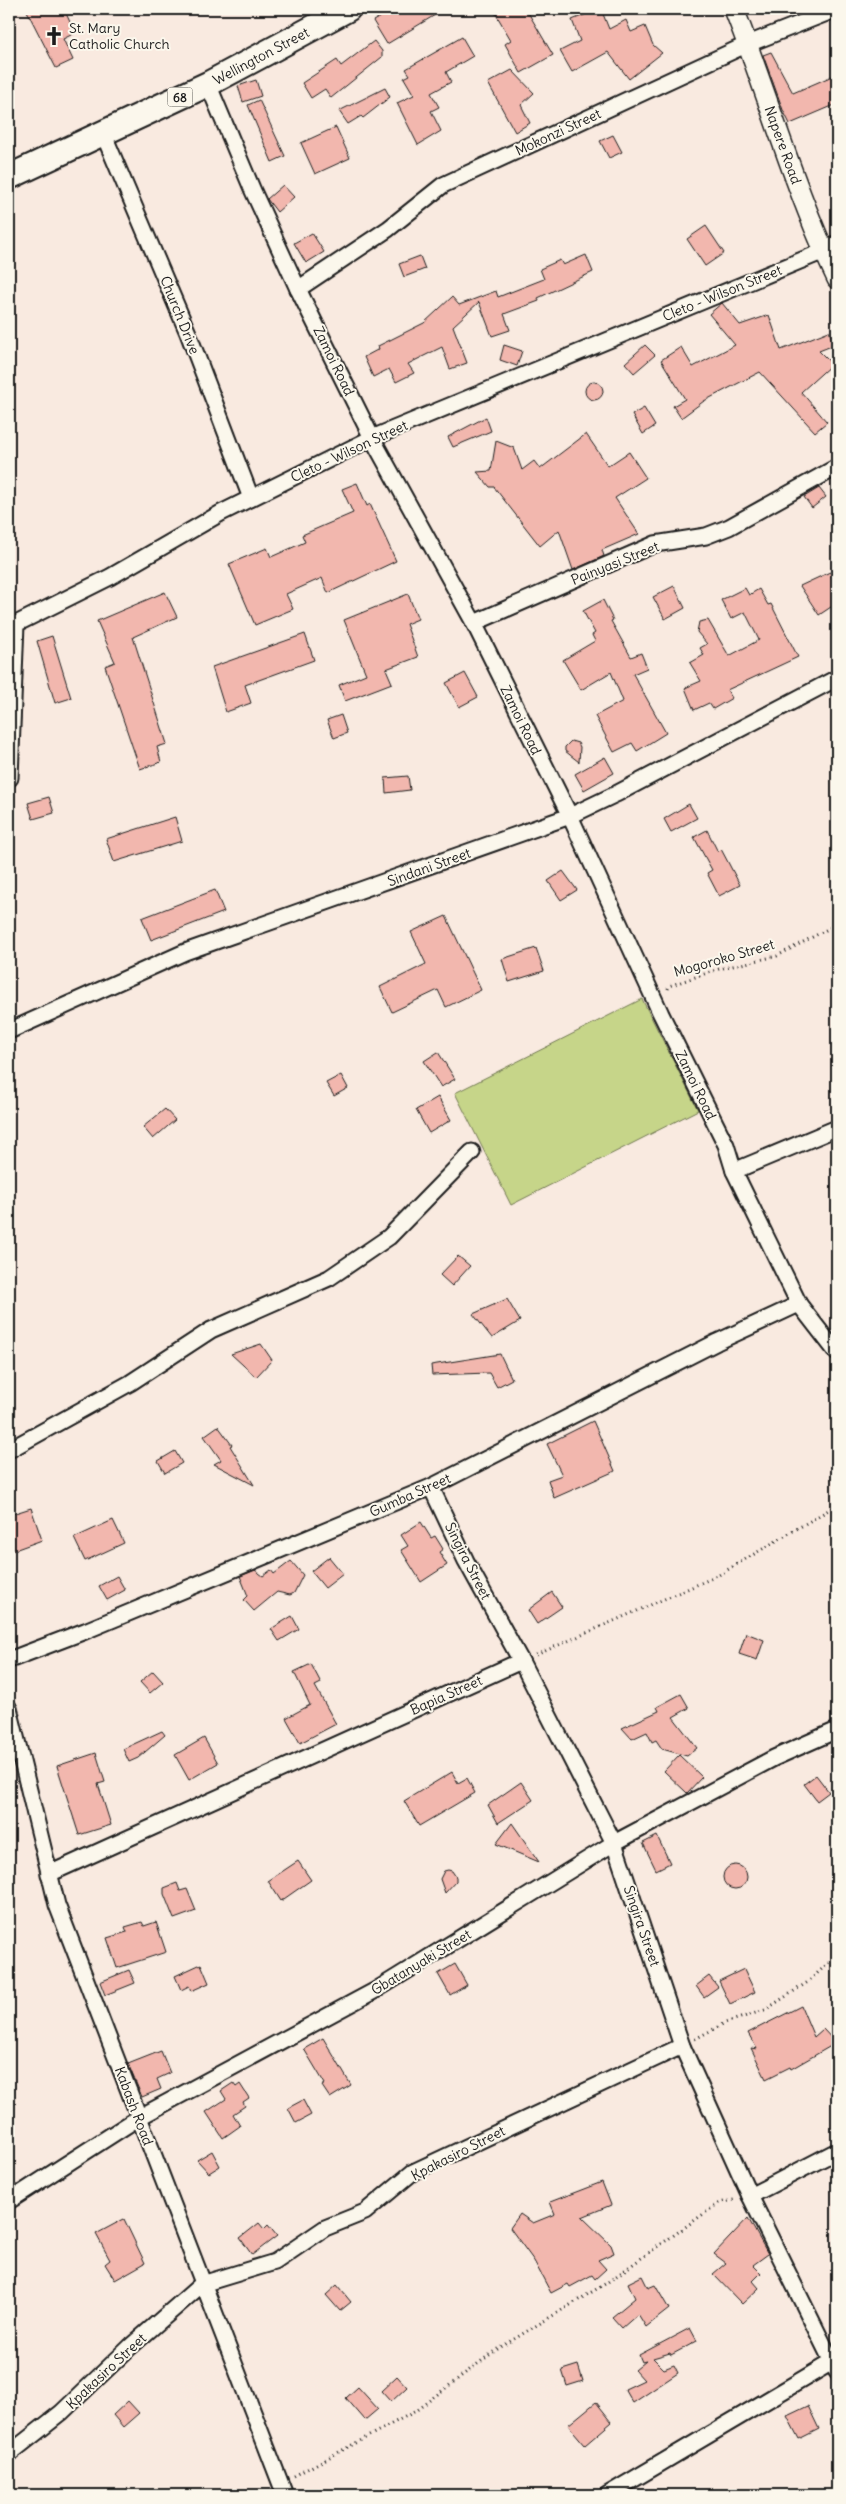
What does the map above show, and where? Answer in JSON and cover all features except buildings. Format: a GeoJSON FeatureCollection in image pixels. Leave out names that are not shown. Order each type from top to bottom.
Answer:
{"type":"FeatureCollection","features":[{"type":"Feature","properties":{"kind":"main road","name":"Wellington Street"},"geometry":{"type":"LineString","coordinates":[[9,177],[208,84],[348,9]]}},
{"type":"Feature","properties":{"kind":"street","name":"Napere Road"},"geometry":{"type":"LineString","coordinates":[[734,9],[748,44],[785,153],[830,247],[837,279]]}},
{"type":"Feature","properties":{"kind":"street","name":"Mokonzi Street"},"geometry":{"type":"LineString","coordinates":[[298,289],[388,229],[443,185],[748,44],[837,9]]}},
{"type":"Feature","properties":{"kind":"street","name":"Zamoi Road"},"geometry":{"type":"LineString","coordinates":[[208,84],[253,191],[298,289],[372,438],[474,623],[570,816],[661,1014],[726,1145],[734,1171],[799,1304],[837,1353]]}},
{"type":"Feature","properties":{"kind":"street","name":"Church Drive"},"geometry":{"type":"LineString","coordinates":[[103,133],[188,333],[250,498]]}},
{"type":"Feature","properties":{"kind":"street","name":"Cleto - Wilson Street"},"geometry":{"type":"LineString","coordinates":[[10,778],[16,624],[110,577],[222,512],[372,438],[830,247]]}},
{"type":"Feature","properties":{"kind":"street","name":"Painyasi Street"},"geometry":{"type":"LineString","coordinates":[[474,623],[655,544],[706,536],[729,527],[837,467]]}},
{"type":"Feature","properties":{"kind":"street","name":"Sindani Street"},"geometry":{"type":"LineString","coordinates":[[9,1031],[185,952],[570,816],[616,794],[837,678]]}},
{"type":"Feature","properties":{"kind":"street"},"geometry":{"type":"LineString","coordinates":[[734,1171],[837,1128]]}},
{"type":"Feature","properties":{"kind":"street"},"geometry":{"type":"LineString","coordinates":[[9,1450],[130,1383],[211,1330],[329,1278],[389,1237],[472,1152]]}},
{"type":"Feature","properties":{"kind":"street","name":"Gumba Street"},"geometry":{"type":"LineString","coordinates":[[9,1660],[94,1628],[431,1487],[717,1342],[799,1304]]}},
{"type":"Feature","properties":{"kind":"street","name":"Singira Street"},"geometry":{"type":"LineString","coordinates":[[431,1487],[466,1561],[521,1662],[614,1843],[682,2046],[750,2196],[835,2364]]}},
{"type":"Feature","properties":{"kind":"street","name":"Bapia Street"},"geometry":{"type":"LineString","coordinates":[[49,1874],[521,1662]]}},
{"type":"Feature","properties":{"kind":"street","name":"Kabash Road"},"geometry":{"type":"LineString","coordinates":[[9,1708],[57,1905],[282,2489]]}},
{"type":"Feature","properties":{"kind":"street","name":"Gbatanyaki Street"},"geometry":{"type":"LineString","coordinates":[[9,2201],[138,2118],[376,1990],[614,1843],[774,1758],[837,1730]]}},
{"type":"Feature","properties":{"kind":"street","name":"Kpakasiro Street"},"geometry":{"type":"LineString","coordinates":[[9,2454],[61,2413],[130,2347],[202,2284],[275,2262],[325,2228],[365,2212],[413,2172],[682,2046]]}},
{"type":"Feature","properties":{"kind":"street"},"geometry":{"type":"LineString","coordinates":[[750,2196],[837,2151]]}},
{"type":"Feature","properties":{"kind":"street"},"geometry":{"type":"LineString","coordinates":[[607,2495],[835,2364]]}},
{"type":"Feature","properties":{"kind":"path","name":"Mogoroko Street"},"geometry":{"type":"LineString","coordinates":[[661,1014],[669,986],[719,968],[776,956],[837,924]]}},
{"type":"Feature","properties":{"kind":"path"},"geometry":{"type":"LineString","coordinates":[[521,1662],[717,1576],[837,1505]]}},
{"type":"Feature","properties":{"kind":"path"},"geometry":{"type":"LineString","coordinates":[[682,2046],[725,2023],[764,2010],[808,1982],[837,1955]]}},
{"type":"Feature","properties":{"kind":"path"},"geometry":{"type":"LineString","coordinates":[[282,2489],[414,2412],[496,2350],[605,2284],[719,2204],[750,2196]]}},
{"type":"Feature","properties":{"kind":"green space"},"geometry":{"type":"Polygon","coordinates":[[[642,999],[698,1110],[511,1205],[455,1093],[642,999]]]}},
{"type":"Feature","properties":{"kind":"place","name":"St. Mary Catholic Church"},"geometry":{"type":"Point","coordinates":[54,36]}}]}
